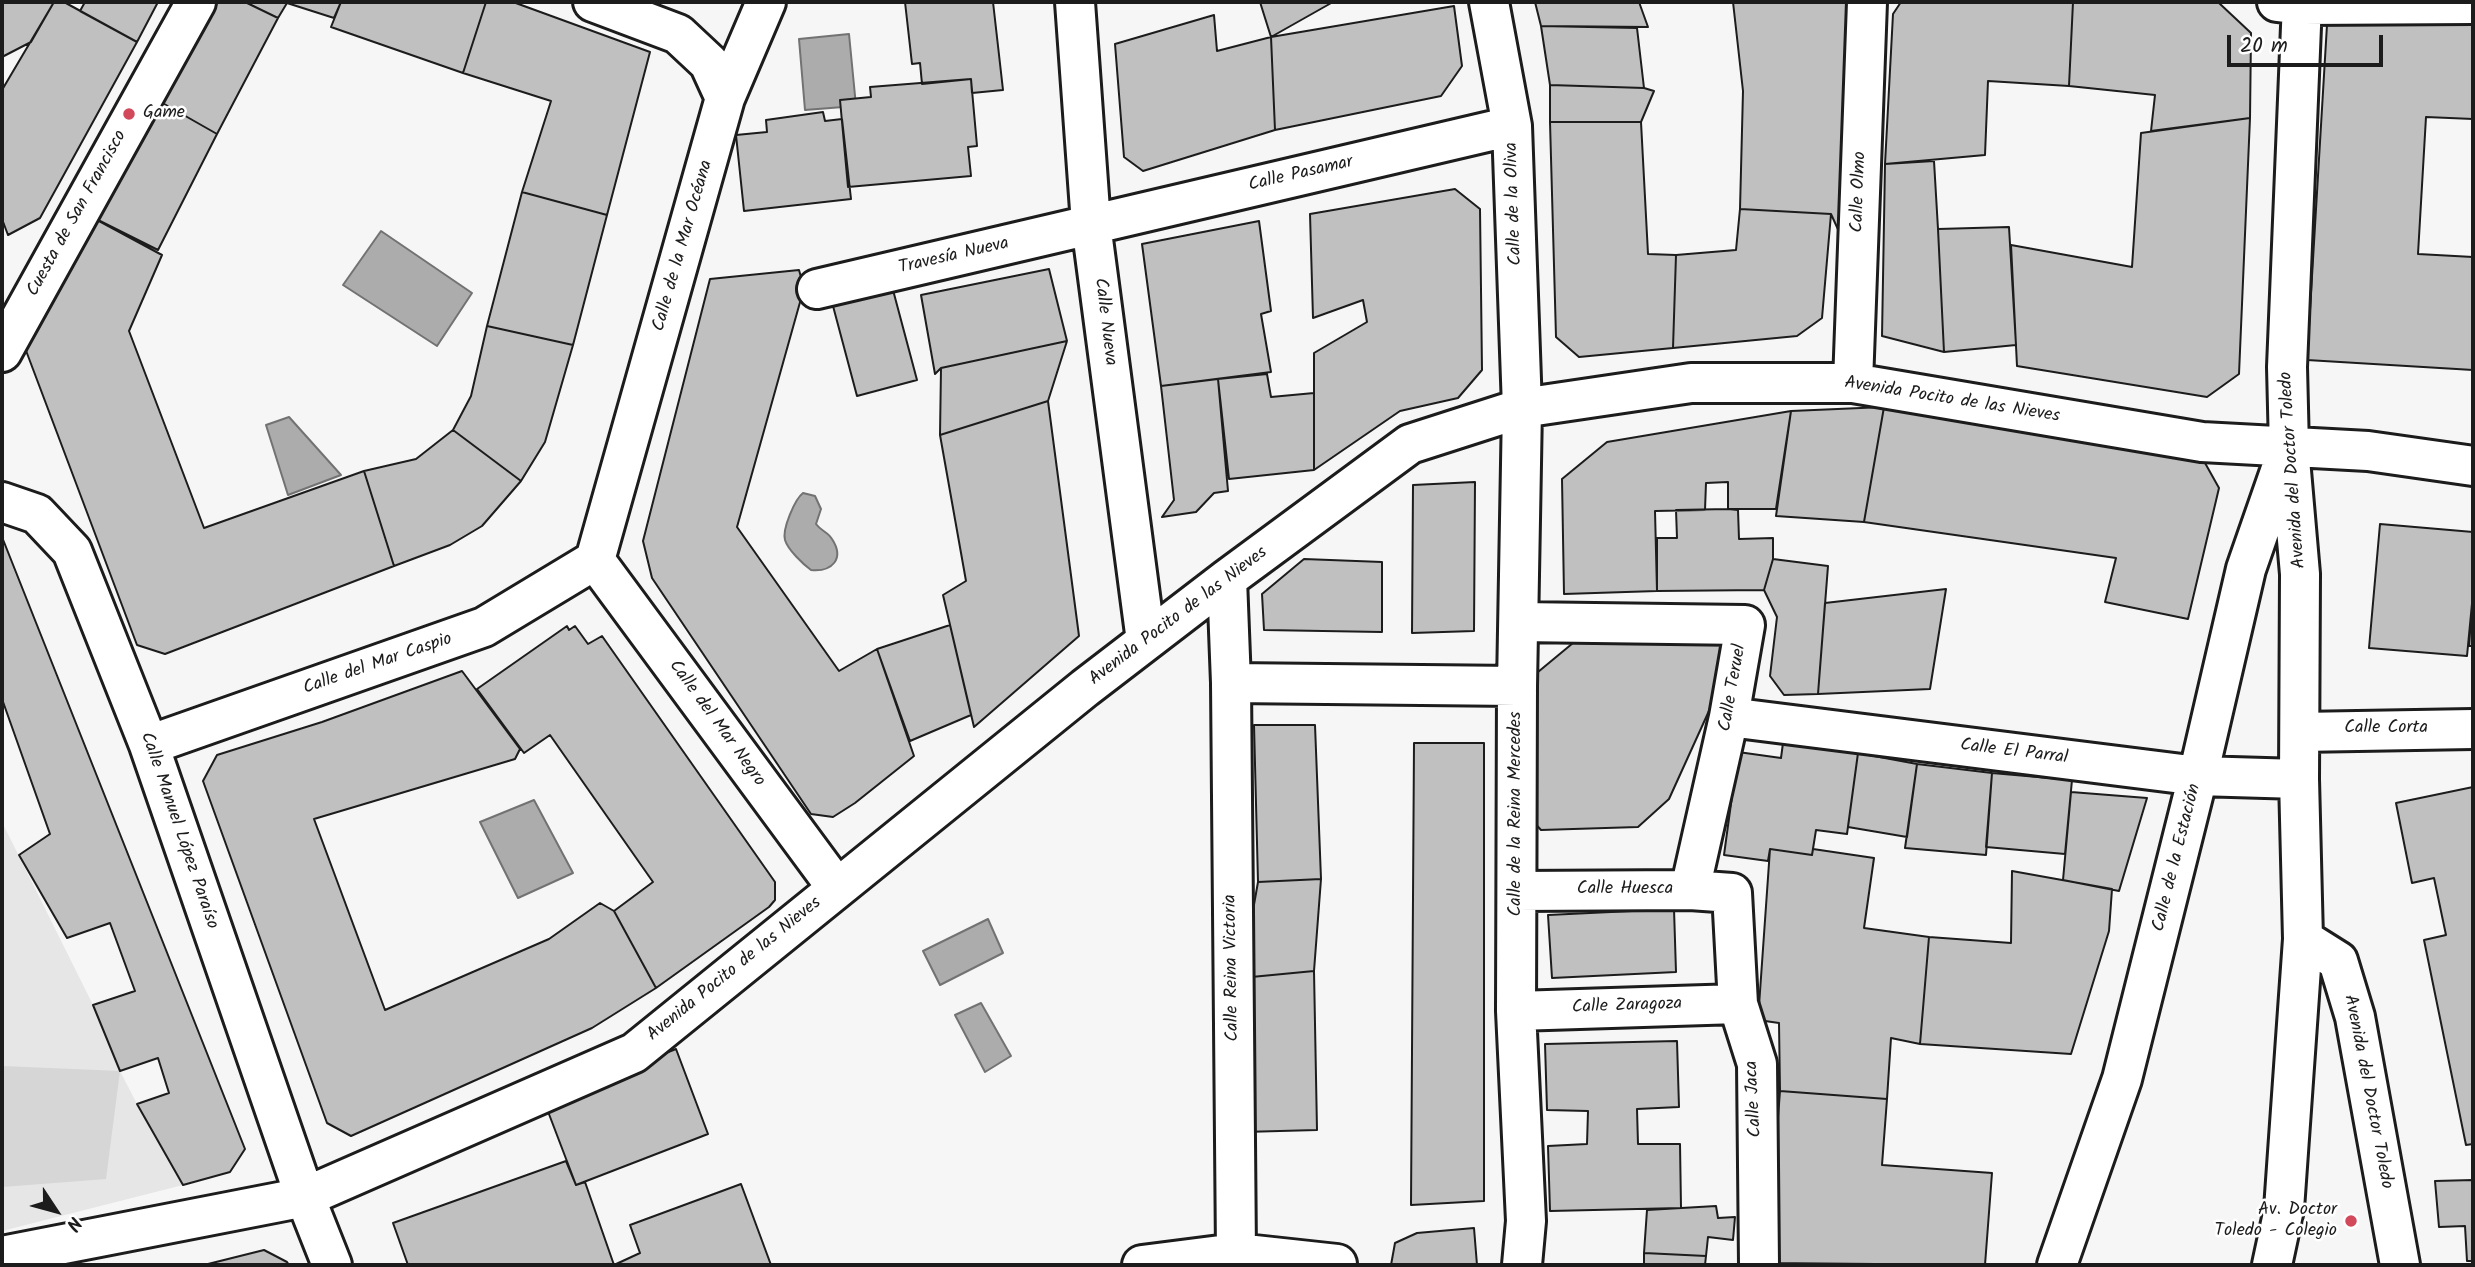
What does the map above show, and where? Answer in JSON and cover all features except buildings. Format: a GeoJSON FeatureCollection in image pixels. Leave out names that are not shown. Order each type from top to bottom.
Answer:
{"type":"FeatureCollection","features":[{"type":"Feature","properties":{"kind":"street","name":"Cuesta de San Francisco"},"geometry":{"type":"LineString","coordinates":[[2,352],[196,2]]}},
{"type":"Feature","properties":{"kind":"street"},"geometry":{"type":"LineString","coordinates":[[593,2],[678,34],[709,63],[725,98]]}},
{"type":"Feature","properties":{"kind":"street","name":"Calle de la Mar Océana"},"geometry":{"type":"LineString","coordinates":[[595,560],[725,98],[766,2]]}},
{"type":"Feature","properties":{"kind":"street","name":"Calle Nueva"},"geometry":{"type":"LineString","coordinates":[[1075,2],[1091,224],[1146,641]]}},
{"type":"Feature","properties":{"kind":"street","name":"Calle de la Oliva"},"geometry":{"type":"LineString","coordinates":[[1489,2],[1512,126],[1522,408]]}},
{"type":"Feature","properties":{"kind":"street","name":"Calle Olmo"},"geometry":{"type":"LineString","coordinates":[[1853,383],[1867,2]]}},
{"type":"Feature","properties":{"kind":"street"},"geometry":{"type":"LineString","coordinates":[[2294,3],[2473,4]]}},
{"type":"Feature","properties":{"kind":"street","name":"Avenida del Doctor Toledo"},"geometry":{"type":"LineString","coordinates":[[2272,1265],[2284,1209],[2303,939],[2299,779],[2300,574],[2289,448],[2287,367],[2294,3]]}},
{"type":"Feature","properties":{"kind":"street","name":"Calle Pasamar"},"geometry":{"type":"LineString","coordinates":[[1091,224],[1512,126]]}},
{"type":"Feature","properties":{"kind":"street","name":"Travesía Nueva"},"geometry":{"type":"LineString","coordinates":[[817,289],[1091,224]]}},
{"type":"Feature","properties":{"kind":"street","name":"Avenida Pocito de las Nieves"},"geometry":{"type":"LineString","coordinates":[[2,1256],[305,1197],[634,1053],[1146,641],[1410,444],[1522,408],[1691,383],[1853,383],[2202,442],[2368,452],[2473,466]]}},
{"type":"Feature","properties":{"kind":"street","name":"Calle de la Reina Mercedes"},"geometry":{"type":"LineString","coordinates":[[1522,408],[1517,686],[1516,1010],[1526,1221],[1522,1265]]}},
{"type":"Feature","properties":{"kind":"street","name":"Calle de la Estación"},"geometry":{"type":"LineString","coordinates":[[2057,1265],[2122,1079],[2198,776],[2246,569],[2289,448]]}},
{"type":"Feature","properties":{"kind":"street","name":"Calle Manuel López Paraíso"},"geometry":{"type":"LineString","coordinates":[[2,502],[37,514],[72,551],[149,745],[305,1197],[332,1265]]}},
{"type":"Feature","properties":{"kind":"street","name":"Calle del Mar Caspio"},"geometry":{"type":"LineString","coordinates":[[149,745],[484,627],[595,560]]}},
{"type":"Feature","properties":{"kind":"street","name":"Calle del Mar Negro"},"geometry":{"type":"LineString","coordinates":[[595,560],[837,888]]}},
{"type":"Feature","properties":{"kind":"street"},"geometry":{"type":"LineString","coordinates":[[1227,579],[1230,683],[1517,686]]}},
{"type":"Feature","properties":{"kind":"street","name":"Calle Teruel"},"geometry":{"type":"LineString","coordinates":[[1519,622],[1745,625],[1729,717],[1690,890]]}},
{"type":"Feature","properties":{"kind":"street","name":"Calle Reina Victoria"},"geometry":{"type":"LineString","coordinates":[[1230,683],[1236,1253]]}},
{"type":"Feature","properties":{"kind":"street","name":"Calle El Parral"},"geometry":{"type":"LineString","coordinates":[[1729,717],[2198,776],[2299,779]]}},
{"type":"Feature","properties":{"kind":"street","name":"Calle Corta"},"geometry":{"type":"LineString","coordinates":[[2300,732],[2473,729]]}},
{"type":"Feature","properties":{"kind":"street","name":"Calle Huesca"},"geometry":{"type":"LineString","coordinates":[[1517,891],[1690,890],[1732,893]]}},
{"type":"Feature","properties":{"kind":"street","name":"Calle Jaca"},"geometry":{"type":"LineString","coordinates":[[1732,893],[1738,1004],[1757,1064],[1759,1265]]}},
{"type":"Feature","properties":{"kind":"street","name":"Avenida del Doctor Toledo"},"geometry":{"type":"LineString","coordinates":[[2303,939],[2338,961],[2356,1017],[2400,1265]]}},
{"type":"Feature","properties":{"kind":"street","name":"Calle Zaragoza"},"geometry":{"type":"LineString","coordinates":[[1516,1010],[1738,1004]]}},
{"type":"Feature","properties":{"kind":"street"},"geometry":{"type":"LineString","coordinates":[[1142,1265],[1236,1253],[1337,1264]]}},
{"type":"Feature","properties":{"kind":"shaded area"},"geometry":{"type":"Polygon","coordinates":[[[849,34],[856,106],[805,110],[799,39],[849,34]]]}},
{"type":"Feature","properties":{"kind":"shaded area"},"geometry":{"type":"Polygon","coordinates":[[[381,231],[472,293],[437,346],[343,285],[381,231]]]}},
{"type":"Feature","properties":{"kind":"shaded area"},"geometry":{"type":"Polygon","coordinates":[[[289,417],[341,475],[288,495],[266,425],[289,417]]]}},
{"type":"Feature","properties":{"kind":"shaded area"},"geometry":{"type":"Polygon","coordinates":[[[803,493],[815,496],[821,509],[816,524],[836,546],[837,558],[825,569],[811,570],[792,552],[785,540],[785,529],[790,515],[803,493]]]}},
{"type":"Feature","properties":{"kind":"shaded area"},"geometry":{"type":"Polygon","coordinates":[[[534,800],[573,873],[518,898],[480,822],[534,800]]]}},
{"type":"Feature","properties":{"kind":"shaded area"},"geometry":{"type":"Polygon","coordinates":[[[2,822],[93,1005],[120,1071],[183,1185],[2,1231],[2,822]]]}},
{"type":"Feature","properties":{"kind":"shaded area"},"geometry":{"type":"Polygon","coordinates":[[[988,919],[1003,953],[940,985],[923,951],[988,919]]]}},
{"type":"Feature","properties":{"kind":"shaded area"},"geometry":{"type":"Polygon","coordinates":[[[981,1003],[1011,1056],[985,1072],[955,1015],[981,1003]]]}},
{"type":"Feature","properties":{"kind":"shaded area"},"geometry":{"type":"Polygon","coordinates":[[[2,1066],[120,1071],[106,1179],[2,1187],[2,1066]]]}},
{"type":"Feature","properties":{"kind":"place","name":"Game"},"geometry":{"type":"Point","coordinates":[129,114]}},
{"type":"Feature","properties":{"kind":"place","name":"Av. Doctor Toledo - Colegio"},"geometry":{"type":"Point","coordinates":[2351,1221]}}]}
